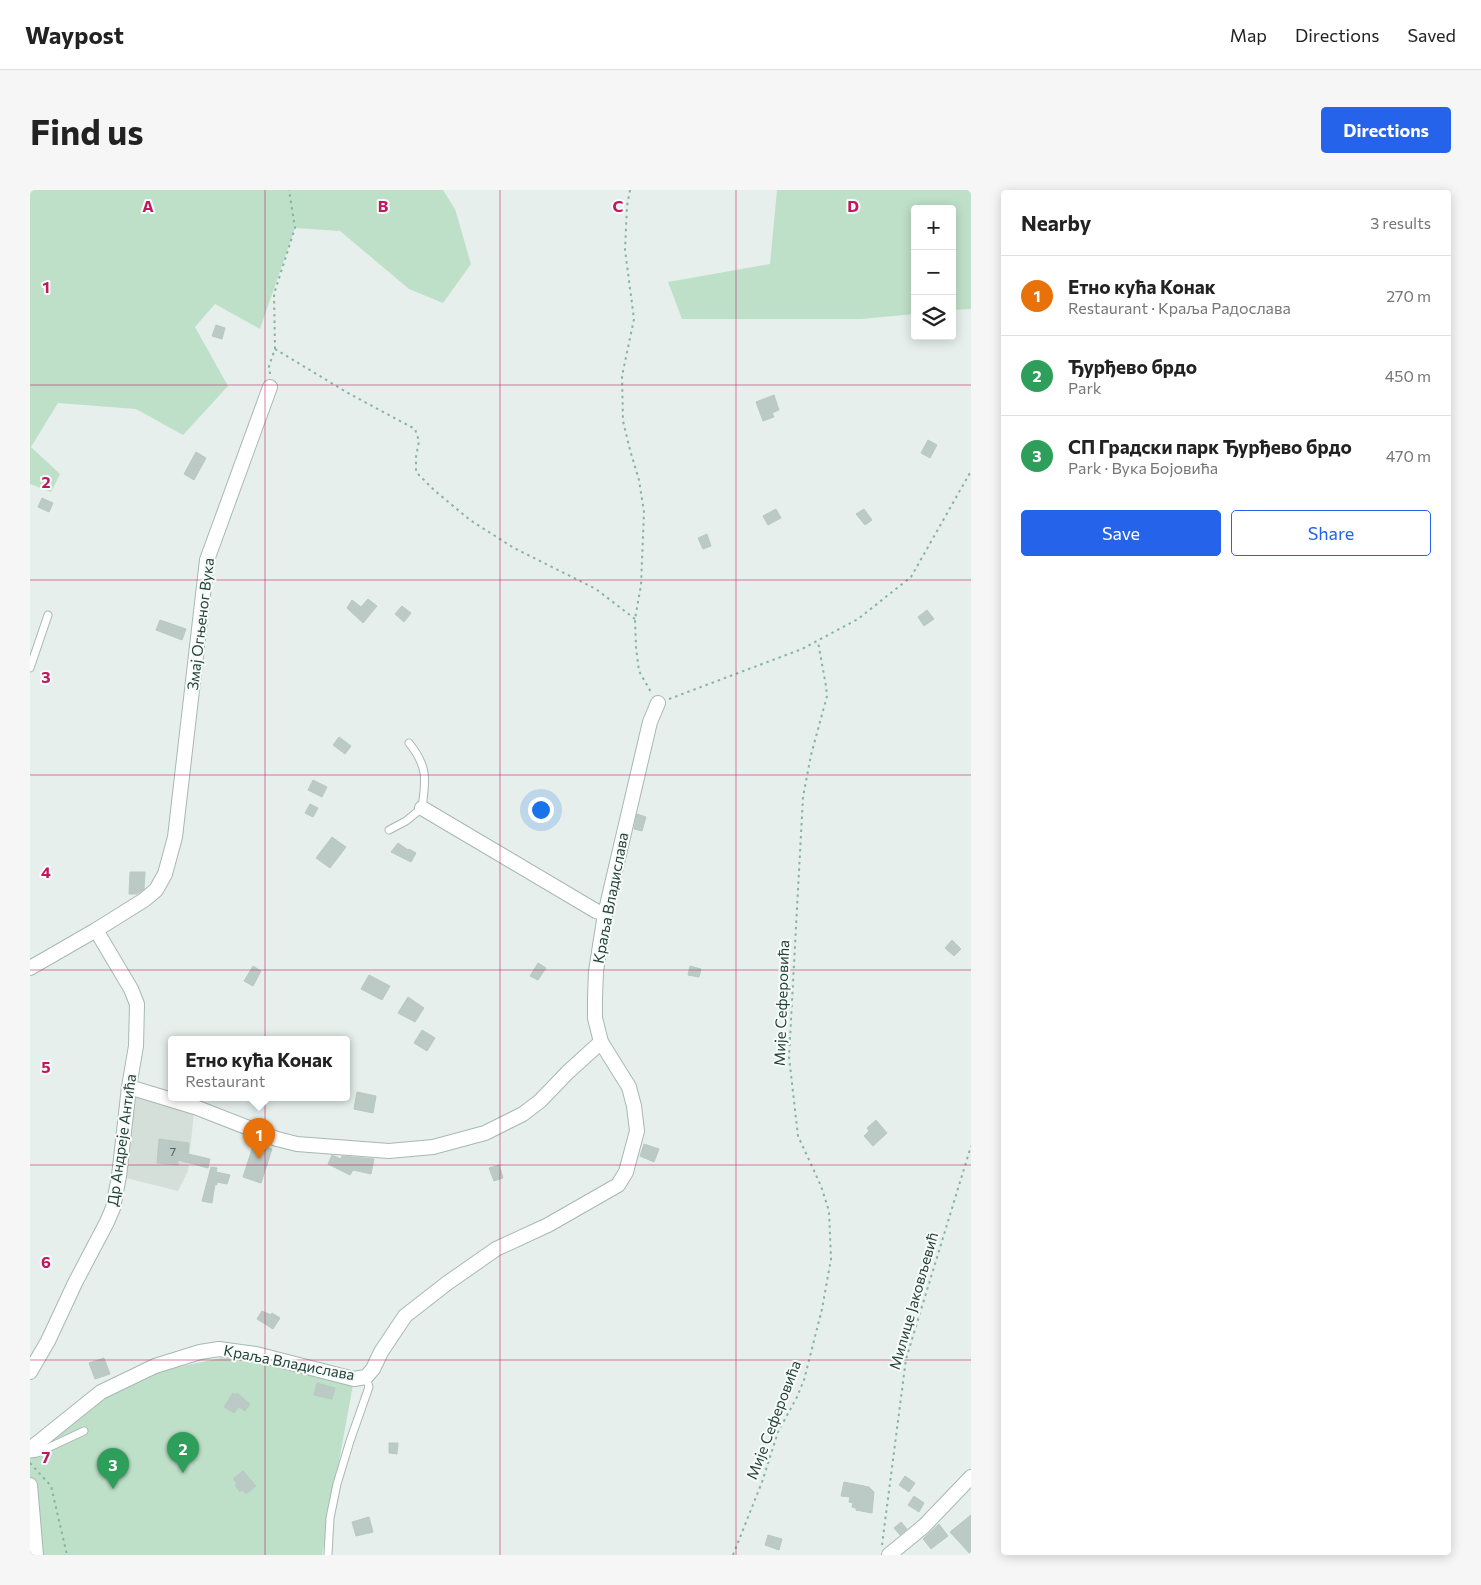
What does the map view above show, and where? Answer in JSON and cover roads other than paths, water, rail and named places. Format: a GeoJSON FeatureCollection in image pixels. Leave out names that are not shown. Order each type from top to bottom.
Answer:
{"type":"FeatureCollection","features":[{"type":"Feature","properties":{"kind":"street","name":"Змај Огњеног Вука"},"geometry":{"type":"LineString","coordinates":[[30,968],[144,900],[156,890],[165,874],[175,837],[207,560],[270,386]]}},
{"type":"Feature","properties":{"kind":"street","name":"Краља Владислава"},"geometry":{"type":"LineString","coordinates":[[30,1449],[100,1392],[155,1366],[200,1352],[219,1348],[256,1354],[354,1379],[366,1378],[404,1316],[496,1249],[548,1225],[618,1185],[626,1172],[638,1131],[629,1087],[601,1042],[596,1018],[596,971],[605,914],[650,722],[658,703]]}},
{"type":"Feature","properties":{"kind":"street"},"geometry":{"type":"LineString","coordinates":[[422,808],[596,911],[605,914]]}},
{"type":"Feature","properties":{"kind":"street","name":"Др Андреје Антића"},"geometry":{"type":"LineString","coordinates":[[30,1372],[63,1312],[75,1282],[113,1208],[119,1176],[129,1087],[136,1046],[137,1004],[131,989],[96,930]]}},
{"type":"Feature","properties":{"kind":"street"},"geometry":{"type":"LineString","coordinates":[[175,1101],[277,1140],[297,1144],[389,1151],[424,1148],[485,1133],[523,1114],[540,1101],[601,1042]]}},
{"type":"Feature","properties":{"kind":"street"},"geometry":{"type":"LineString","coordinates":[[129,1087],[168,1099]]}},
{"type":"Feature","properties":{"kind":"street"},"geometry":{"type":"LineString","coordinates":[[885,1550],[924,1526],[971,1477]]}},
{"type":"Feature","properties":{"kind":"street"},"geometry":{"type":"LineString","coordinates":[[30,1485],[36,1555]]}},
{"type":"Feature","properties":{"kind":"lane"},"geometry":{"type":"LineString","coordinates":[[30,668],[48,615]]}},
{"type":"Feature","properties":{"kind":"lane"},"geometry":{"type":"LineString","coordinates":[[389,830],[406,821],[422,808],[426,784],[423,763],[409,743]]}},
{"type":"Feature","properties":{"kind":"lane"},"geometry":{"type":"LineString","coordinates":[[328,1555],[330,1518],[337,1484],[369,1387],[366,1378]]}},
{"type":"Feature","properties":{"kind":"lane"},"geometry":{"type":"LineString","coordinates":[[30,1454],[37,1453],[84,1431]]}},
{"type":"Feature","properties":{"kind":"place","name":"Етно кућа Конак"},"geometry":{"type":"Point","coordinates":[259,1159]}},
{"type":"Feature","properties":{"kind":"place","name":"Ђурђево брдо"},"geometry":{"type":"Point","coordinates":[183,1473]}},
{"type":"Feature","properties":{"kind":"place","name":"СП Градски парк Ђурђево брдо"},"geometry":{"type":"Point","coordinates":[113,1489]}}]}
